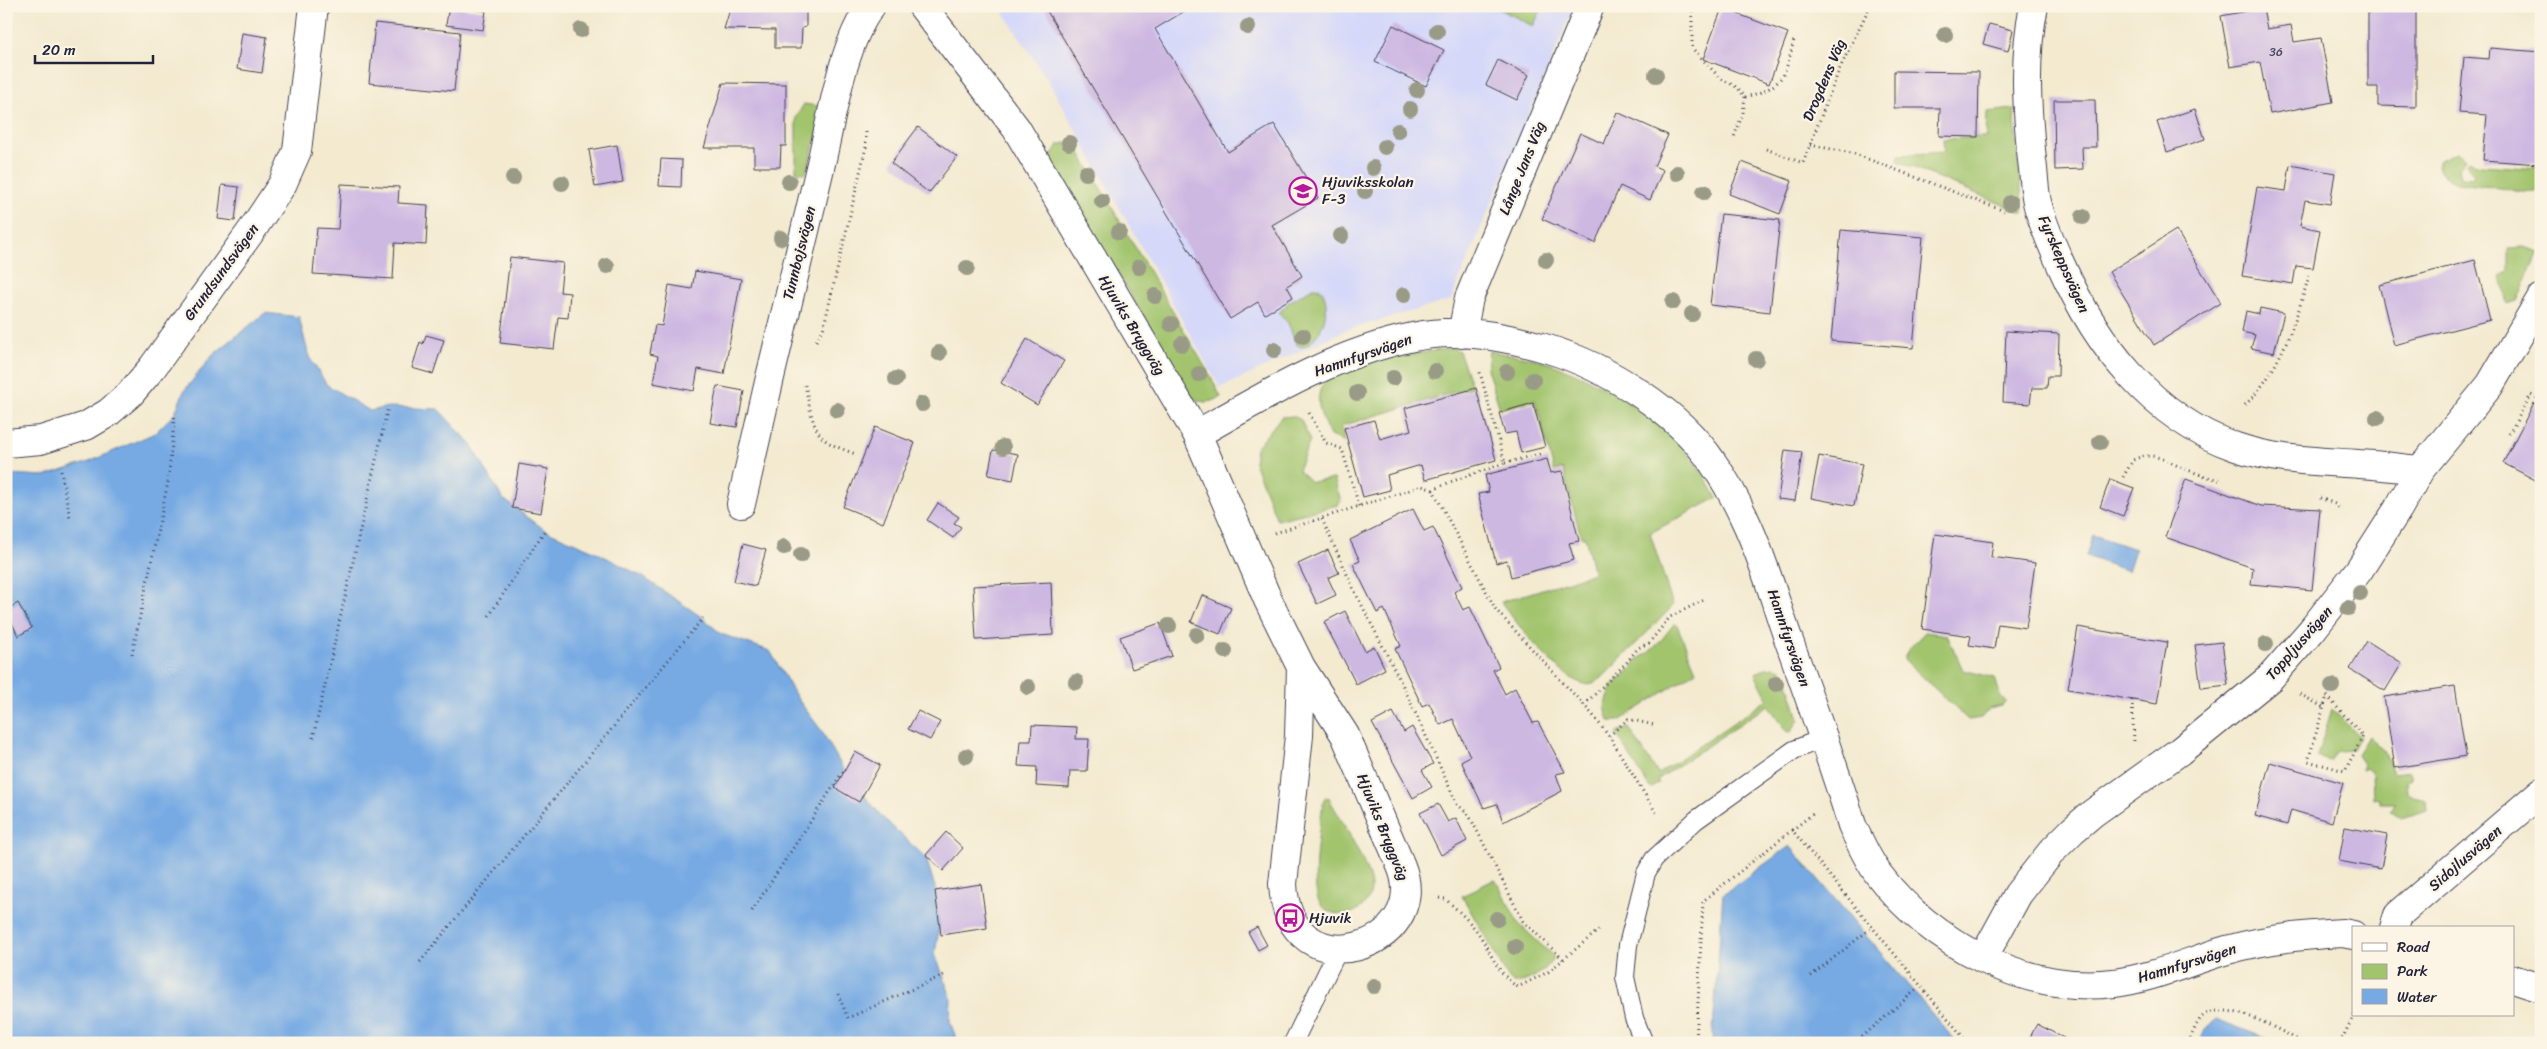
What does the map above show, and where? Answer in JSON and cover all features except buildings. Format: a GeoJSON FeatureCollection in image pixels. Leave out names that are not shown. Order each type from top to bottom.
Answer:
{"type":"FeatureCollection","features":[{"type":"Feature","properties":{"kind":"street","name":"Grundsundsvägen"},"geometry":{"type":"LineString","coordinates":[[6,443],[41,440],[86,426],[108,413],[130,394],[152,368],[252,230],[282,185],[297,151],[314,6]]}},
{"type":"Feature","properties":{"kind":"street","name":"Tunnbojsvägen"},"geometry":{"type":"LineString","coordinates":[[741,504],[791,284],[838,91],[860,21],[870,6]]}},
{"type":"Feature","properties":{"kind":"street","name":"Hjuviks Bryggväg"},"geometry":{"type":"LineString","coordinates":[[922,6],[1016,128],[1197,434],[1243,544],[1301,667],[1345,735],[1405,874],[1406,895],[1394,922],[1380,936],[1364,945],[1338,950],[1310,940],[1290,918],[1284,902],[1283,884],[1299,736],[1301,667]]}},
{"type":"Feature","properties":{"kind":"street","name":"Långe Jans Väg"},"geometry":{"type":"LineString","coordinates":[[1466,334],[1469,298],[1590,6]]}},
{"type":"Feature","properties":{"kind":"street","name":"Fyrskeppsvägen"},"geometry":{"type":"LineString","coordinates":[[2034,6],[2028,65],[2028,117],[2036,201],[2070,284],[2106,347],[2138,383],[2177,416],[2209,435],[2255,453],[2304,461],[2420,470]]}},
{"type":"Feature","properties":{"kind":"street","name":"Toppljusvägen"},"geometry":{"type":"LineString","coordinates":[[1983,958],[2018,894],[2052,851],[2073,830],[2093,812],[2180,751],[2270,678],[2312,630],[2359,570],[2398,509],[2420,470],[2490,385],[2541,298]]}},
{"type":"Feature","properties":{"kind":"street","name":"Hamnfyrsvägen"},"geometry":{"type":"LineString","coordinates":[[1197,434],[1327,365],[1415,336],[1495,335],[1526,342],[1589,365],[1639,393],[1694,439],[1713,462],[1747,524],[1852,825],[1863,849],[1880,876],[1919,917],[1943,936],[2009,970],[2042,979],[2090,985],[2143,979],[2226,950],[2272,938],[2343,933],[2352,935]]}},
{"type":"Feature","properties":{"kind":"street","name":"Sidojlusvägen"},"geometry":{"type":"LineString","coordinates":[[2395,926],[2398,915],[2541,792]]}},
{"type":"Feature","properties":{"kind":"street"},"geometry":{"type":"LineString","coordinates":[[2514,979],[2541,988]]}},
{"type":"Feature","properties":{"kind":"lane"},"geometry":{"type":"LineString","coordinates":[[1644,1043],[1634,1018],[1626,977],[1628,945],[1646,873],[1654,859],[1672,840],[1794,750],[1823,738]]}},
{"type":"Feature","properties":{"kind":"lane"},"geometry":{"type":"LineString","coordinates":[[1294,1043],[1338,950]]}},
{"type":"Feature","properties":{"kind":"path"},"geometry":{"type":"LineString","coordinates":[[1692,6],[1692,48],[1720,78],[1738,88],[1745,97],[1743,113],[1734,137]]}},
{"type":"Feature","properties":{"kind":"path","name":"Drogdens Väg"},"geometry":{"type":"LineString","coordinates":[[1766,149],[1803,163],[1840,68],[1870,6]]}},
{"type":"Feature","properties":{"kind":"path"},"geometry":{"type":"LineString","coordinates":[[1745,97],[1758,94],[1780,82],[1786,72],[1794,40]]}},
{"type":"Feature","properties":{"kind":"path"},"geometry":{"type":"LineString","coordinates":[[813,350],[823,330],[835,282],[866,147],[865,126]]}},
{"type":"Feature","properties":{"kind":"path"},"geometry":{"type":"LineString","coordinates":[[1810,145],[1852,153],[2044,224]]}},
{"type":"Feature","properties":{"kind":"path"},"geometry":{"type":"LineString","coordinates":[[2245,405],[2265,380],[2282,350],[2296,321],[2310,276]]}},
{"type":"Feature","properties":{"kind":"path"},"geometry":{"type":"LineString","coordinates":[[1466,334],[1505,463]]}},
{"type":"Feature","properties":{"kind":"path"},"geometry":{"type":"LineString","coordinates":[[806,377],[805,385],[820,435],[826,440],[857,455]]}},
{"type":"Feature","properties":{"kind":"path"},"geometry":{"type":"LineString","coordinates":[[1292,382],[1326,443],[1342,449],[1359,506]]}},
{"type":"Feature","properties":{"kind":"path"},"geometry":{"type":"LineString","coordinates":[[2509,434],[2531,395],[2541,400]]}},
{"type":"Feature","properties":{"kind":"path"},"geometry":{"type":"LineString","coordinates":[[313,738],[388,407]]}},
{"type":"Feature","properties":{"kind":"path"},"geometry":{"type":"LineString","coordinates":[[132,654],[168,482],[175,413]]}},
{"type":"Feature","properties":{"kind":"path"},"geometry":{"type":"LineString","coordinates":[[1433,490],[1450,482],[1505,463],[1543,453]]}},
{"type":"Feature","properties":{"kind":"path"},"geometry":{"type":"LineString","coordinates":[[59,462],[70,518]]}},
{"type":"Feature","properties":{"kind":"path"},"geometry":{"type":"LineString","coordinates":[[1243,544],[1422,486],[1433,490],[1496,610],[1584,705],[1608,736],[1672,840]]}},
{"type":"Feature","properties":{"kind":"path"},"geometry":{"type":"LineString","coordinates":[[1322,518],[1354,590],[1404,688],[1457,804],[1469,815],[1522,921],[1563,959]]}},
{"type":"Feature","properties":{"kind":"path"},"geometry":{"type":"LineString","coordinates":[[489,616],[545,530]]}},
{"type":"Feature","properties":{"kind":"path"},"geometry":{"type":"LineString","coordinates":[[1584,705],[1628,662],[1638,648],[1649,643],[1670,618],[1704,600]]}},
{"type":"Feature","properties":{"kind":"path"},"geometry":{"type":"LineString","coordinates":[[420,962],[703,618]]}},
{"type":"Feature","properties":{"kind":"path"},"geometry":{"type":"LineString","coordinates":[[2327,696],[2364,736],[2345,771],[2308,761],[2327,696]]}},
{"type":"Feature","properties":{"kind":"path"},"geometry":{"type":"LineString","coordinates":[[1608,736],[1628,719],[1654,725]]}},
{"type":"Feature","properties":{"kind":"path"},"geometry":{"type":"LineString","coordinates":[[752,911],[844,770]]}},
{"type":"Feature","properties":{"kind":"path"},"geometry":{"type":"LineString","coordinates":[[1696,1043],[1703,900],[1792,830],[1968,1043]]}},
{"type":"Feature","properties":{"kind":"path"},"geometry":{"type":"LineString","coordinates":[[1406,895],[1445,898],[1475,930],[1508,982],[1518,987],[1548,972],[1595,932],[1638,904]]}},
{"type":"Feature","properties":{"kind":"path"},"geometry":{"type":"LineString","coordinates":[[1812,976],[1870,930]]}},
{"type":"Feature","properties":{"kind":"path"},"geometry":{"type":"LineString","coordinates":[[838,994],[848,1018],[944,975]]}},
{"type":"Feature","properties":{"kind":"path"},"geometry":{"type":"LineString","coordinates":[[1862,1037],[1917,989]]}},
{"type":"Feature","properties":{"kind":"path"},"geometry":{"type":"LineString","coordinates":[[2188,1043],[2202,1017],[2220,1009],[2258,1020],[2304,1043]]}},
{"type":"Feature","properties":{"kind":"path"},"geometry":{"type":"LineString","coordinates":[[2340,1043],[2354,1016]]}},
{"type":"Feature","properties":{"kind":"shaded area","name":"Hjuviksskolan F-3"},"geometry":{"type":"Polygon","coordinates":[[[999,6],[1574,6],[1451,300],[1346,330],[1220,388],[1049,82],[999,6]]]}},
{"type":"Feature","properties":{"kind":"green space"},"geometry":{"type":"Polygon","coordinates":[[[1494,6],[1543,6],[1533,26],[1494,6]]]}},
{"type":"Feature","properties":{"kind":"green space"},"geometry":{"type":"Polygon","coordinates":[[[804,104],[825,107],[806,173],[796,172],[796,117],[804,104]]]}},
{"type":"Feature","properties":{"kind":"green space"},"geometry":{"type":"Polygon","coordinates":[[[2014,109],[2023,213],[1898,161],[1899,155],[1944,152],[1943,139],[1986,137],[1987,112],[2014,109]]]}},
{"type":"Feature","properties":{"kind":"green space"},"geometry":{"type":"Polygon","coordinates":[[[1073,141],[1208,372],[1221,397],[1214,401],[1199,401],[1192,397],[1049,160],[1058,145],[1073,141]]]}},
{"type":"Feature","properties":{"kind":"green space"},"geometry":{"type":"Polygon","coordinates":[[[2457,152],[2465,159],[2459,168],[2461,177],[2472,178],[2474,175],[2466,164],[2468,161],[2480,165],[2541,169],[2541,193],[2457,183],[2441,172],[2438,161],[2457,152]]]}},
{"type":"Feature","properties":{"kind":"green space"},"geometry":{"type":"Polygon","coordinates":[[[2523,247],[2539,252],[2517,301],[2507,304],[2501,276],[2509,271],[2509,248],[2523,247]]]}},
{"type":"Feature","properties":{"kind":"green space"},"geometry":{"type":"Polygon","coordinates":[[[1313,288],[1320,288],[1324,295],[1326,312],[1324,322],[1315,338],[1301,347],[1296,344],[1288,323],[1279,313],[1289,302],[1313,288]]]}},
{"type":"Feature","properties":{"kind":"green space"},"geometry":{"type":"Polygon","coordinates":[[[1454,348],[1459,351],[1472,387],[1341,426],[1345,442],[1330,436],[1319,408],[1319,394],[1326,380],[1373,360],[1454,348]]]}},
{"type":"Feature","properties":{"kind":"green space"},"geometry":{"type":"Polygon","coordinates":[[[1489,351],[1529,358],[1558,366],[1604,387],[1626,400],[1666,431],[1684,449],[1702,471],[1717,498],[1650,533],[1673,606],[1603,677],[1593,684],[1582,684],[1556,666],[1529,638],[1501,602],[1594,573],[1585,537],[1581,537],[1563,469],[1554,471],[1535,400],[1500,409],[1487,369],[1489,351]]]}},
{"type":"Feature","properties":{"kind":"green space"},"geometry":{"type":"Polygon","coordinates":[[[1293,416],[1301,420],[1310,441],[1298,470],[1311,482],[1334,479],[1341,501],[1338,505],[1277,520],[1254,462],[1256,448],[1281,417],[1293,416]]]}},
{"type":"Feature","properties":{"kind":"green space"},"geometry":{"type":"Polygon","coordinates":[[[1674,624],[1677,625],[1696,671],[1619,721],[1609,721],[1605,706],[1613,685],[1633,667],[1636,660],[1647,654],[1659,643],[1674,624]]]}},
{"type":"Feature","properties":{"kind":"green space"},"geometry":{"type":"Polygon","coordinates":[[[1925,632],[1947,635],[1963,670],[1995,678],[2000,695],[2006,702],[2002,706],[1989,709],[1981,718],[1968,720],[1904,659],[1908,650],[1925,632]]]}},
{"type":"Feature","properties":{"kind":"green space"},"geometry":{"type":"Polygon","coordinates":[[[1775,667],[1781,669],[1787,679],[1799,719],[1791,732],[1787,731],[1768,705],[1657,780],[1659,783],[1652,788],[1649,787],[1617,735],[1619,731],[1629,728],[1658,774],[1768,699],[1755,674],[1766,668],[1775,667]]]}},
{"type":"Feature","properties":{"kind":"green space"},"geometry":{"type":"Polygon","coordinates":[[[2332,709],[2360,737],[2352,750],[2337,751],[2330,761],[2317,757],[2332,709]]]}},
{"type":"Feature","properties":{"kind":"green space"},"geometry":{"type":"Polygon","coordinates":[[[2368,736],[2384,751],[2393,773],[2410,771],[2412,779],[2407,781],[2408,793],[2413,797],[2426,800],[2427,810],[2401,818],[2389,810],[2396,803],[2379,803],[2379,799],[2373,798],[2372,772],[2367,768],[2362,770],[2363,764],[2357,755],[2368,736]]]}},
{"type":"Feature","properties":{"kind":"green space"},"geometry":{"type":"Polygon","coordinates":[[[1328,797],[1365,867],[1371,887],[1370,896],[1365,904],[1350,913],[1333,913],[1325,909],[1316,893],[1318,836],[1324,799],[1328,797]]]}},
{"type":"Feature","properties":{"kind":"green space"},"geometry":{"type":"Polygon","coordinates":[[[1495,879],[1519,924],[1554,957],[1543,971],[1519,983],[1513,983],[1509,979],[1462,896],[1495,879]]]}},
{"type":"Feature","properties":{"kind":"water"},"geometry":{"type":"Polygon","coordinates":[[[265,313],[299,317],[309,357],[327,385],[370,411],[388,407],[438,409],[471,444],[502,498],[545,530],[594,551],[643,577],[703,618],[721,634],[770,651],[797,698],[821,730],[844,770],[882,817],[926,858],[942,910],[935,954],[951,997],[950,1022],[957,1040],[969,1043],[6,1043],[6,474],[46,476],[89,462],[155,433],[175,413],[184,391],[213,355],[265,313]]]}},
{"type":"Feature","properties":{"kind":"water"},"geometry":{"type":"Polygon","coordinates":[[[2093,535],[2135,549],[2128,571],[2086,556],[2093,535]]]}},
{"type":"Feature","properties":{"kind":"water"},"geometry":{"type":"Polygon","coordinates":[[[1790,846],[1957,1043],[1712,1043],[1723,894],[1790,846]]]}},
{"type":"Feature","properties":{"kind":"water"},"geometry":{"type":"Polygon","coordinates":[[[2216,1019],[2274,1043],[2199,1043],[2206,1028],[2216,1019]]]}},
{"type":"Feature","properties":{"kind":"place","name":"Hjuviksskolan F-3"},"geometry":{"type":"Point","coordinates":[1303,191]}},
{"type":"Feature","properties":{"kind":"place","name":"Hjuvik"},"geometry":{"type":"Point","coordinates":[1290,918]}}]}
